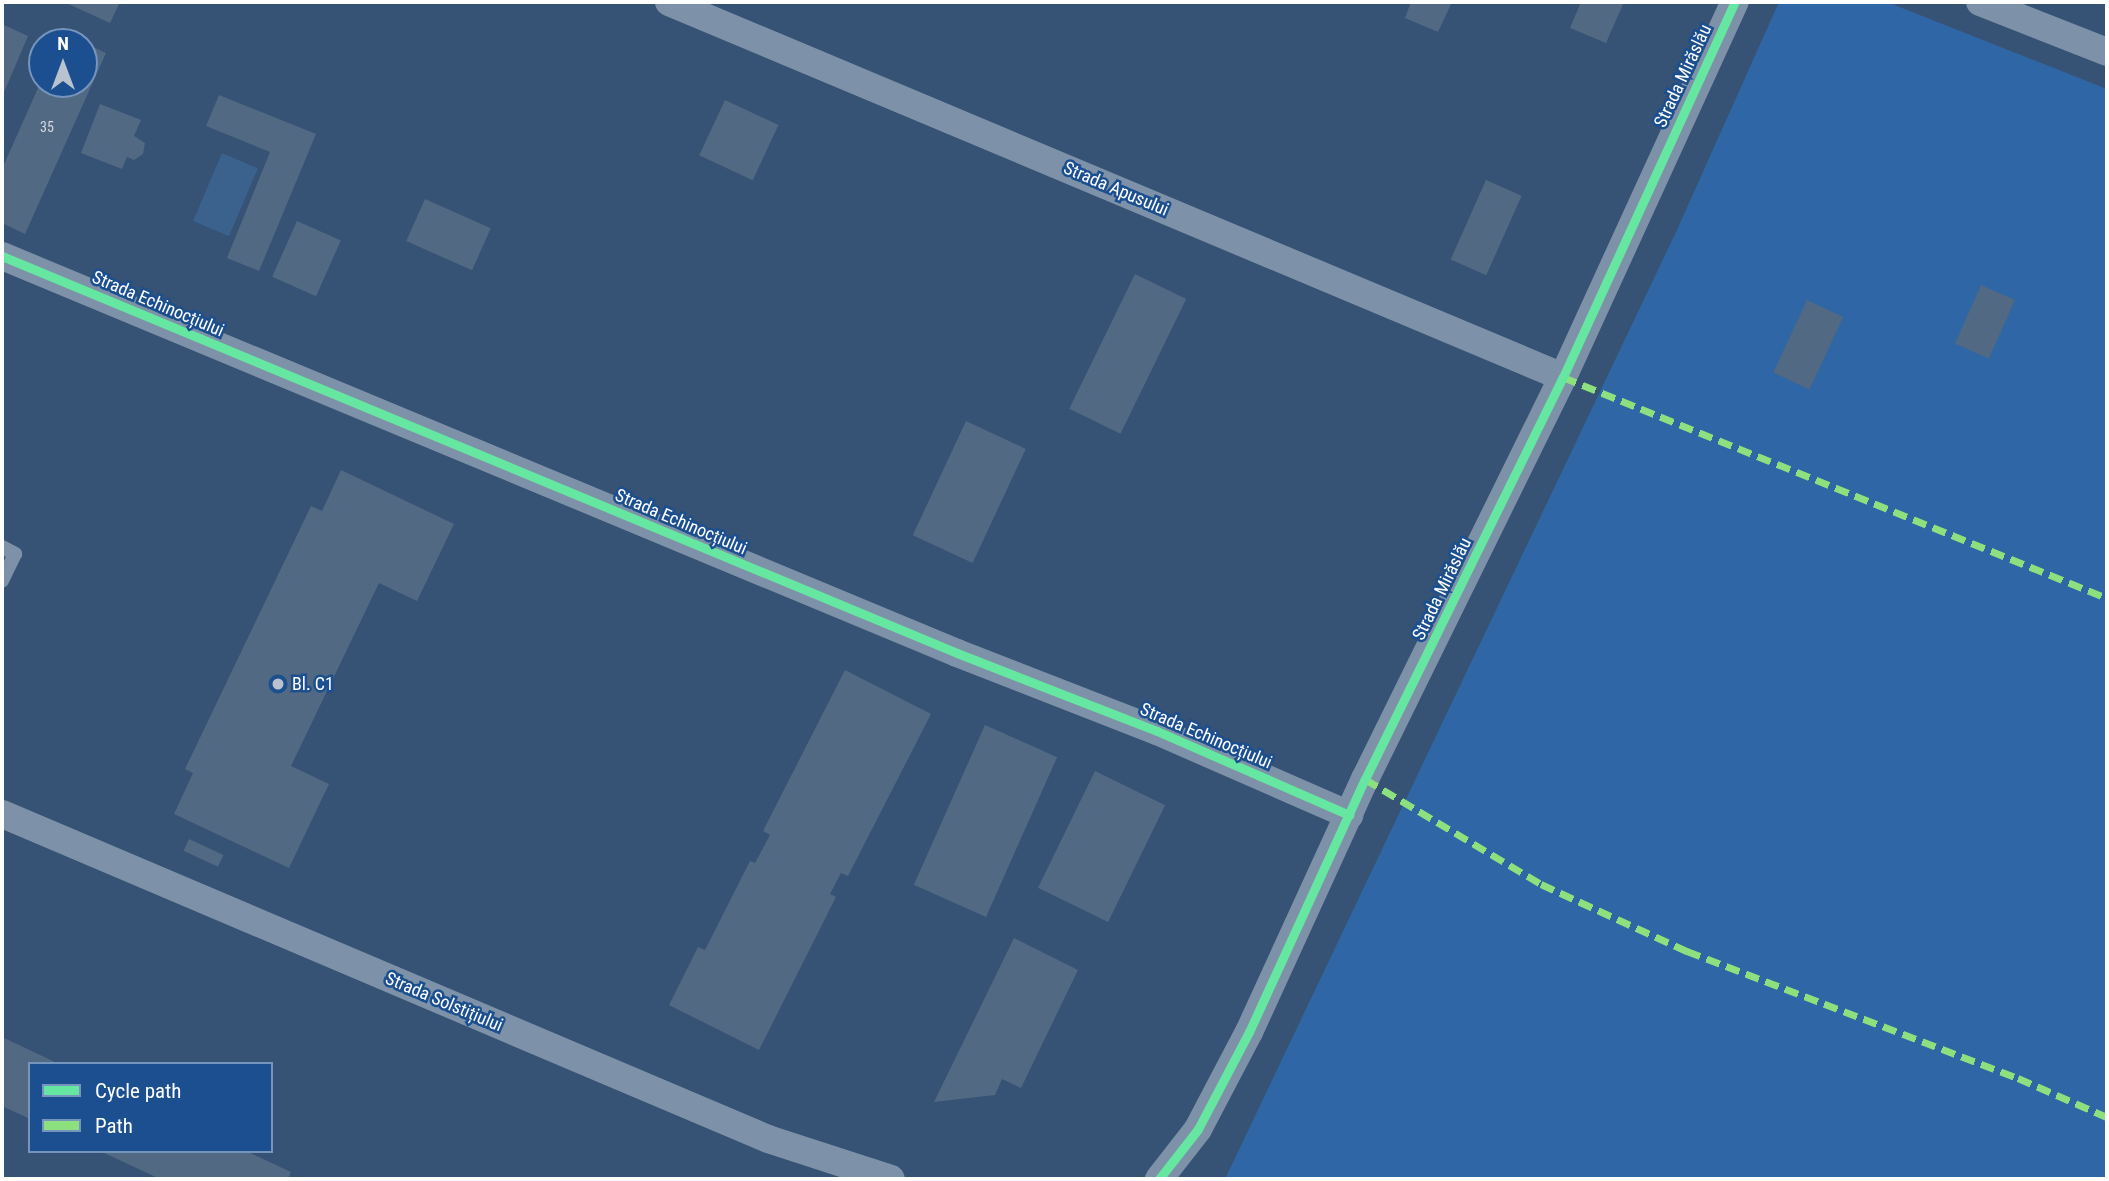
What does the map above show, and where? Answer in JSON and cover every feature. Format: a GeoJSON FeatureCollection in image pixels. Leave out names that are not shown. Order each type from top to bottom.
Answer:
{"type":"FeatureCollection","features":[{"type":"Feature","properties":{"kind":"street","name":"Strada Apusului"},"geometry":{"type":"LineString","coordinates":[[669,2],[1563,377]]}},
{"type":"Feature","properties":{"kind":"street","name":"Strada Mirăslău"},"geometry":{"type":"LineString","coordinates":[[1158,1179],[1198,1129],[1243,1044],[1349,816],[1563,377],[1735,2]]}},
{"type":"Feature","properties":{"kind":"street"},"geometry":{"type":"LineString","coordinates":[[1980,2],[2107,52]]}},
{"type":"Feature","properties":{"kind":"street","name":"Strada Echinocțiului"},"geometry":{"type":"LineString","coordinates":[[2,256],[957,653],[1256,772],[1349,816]]}},
{"type":"Feature","properties":{"kind":"street","name":"Strada Solstițiului"},"geometry":{"type":"LineString","coordinates":[[2,814],[768,1139],[891,1179]]}},
{"type":"Feature","properties":{"kind":"lane"},"geometry":{"type":"LineString","coordinates":[[2,547],[15,554],[2,580]]}},
{"type":"Feature","properties":{"kind":"shaded area"},"geometry":{"type":"Polygon","coordinates":[[[1779,2],[1887,2],[2107,89],[2107,1179],[1225,1179],[1676,232],[1779,2]]]}},
{"type":"Feature","properties":{"kind":"shaded area"},"geometry":{"type":"Polygon","coordinates":[[[222,153],[258,168],[229,236],[193,221],[222,153]]]}},
{"type":"Feature","properties":{"kind":"building"},"geometry":{"type":"Polygon","coordinates":[[[64,2],[120,2],[110,23],[64,2]]]}},
{"type":"Feature","properties":{"kind":"building"},"geometry":{"type":"Polygon","coordinates":[[[1411,2],[1452,2],[1438,32],[1405,18],[1411,2]]]}},
{"type":"Feature","properties":{"kind":"building"},"geometry":{"type":"Polygon","coordinates":[[[1581,2],[1624,2],[1606,43],[1570,28],[1581,2]]]}},
{"type":"Feature","properties":{"kind":"building"},"geometry":{"type":"Polygon","coordinates":[[[2,24],[28,36],[2,97],[2,24]]]}},
{"type":"Feature","properties":{"kind":"building"},"geometry":{"type":"Polygon","coordinates":[[[98,49],[106,53],[98,71],[98,49]]]}},
{"type":"Feature","properties":{"kind":"building"},"geometry":{"type":"Polygon","coordinates":[[[219,95],[316,134],[259,271],[227,258],[270,152],[206,126],[219,95]]]}},
{"type":"Feature","properties":{"kind":"building"},"geometry":{"type":"Polygon","coordinates":[[[34,98],[86,98],[25,234],[2,223],[2,169],[34,98]]]}},
{"type":"Feature","properties":{"kind":"building"},"geometry":{"type":"Polygon","coordinates":[[[725,100],[778,125],[753,180],[699,155],[725,100]]]}},
{"type":"Feature","properties":{"kind":"building"},"geometry":{"type":"Polygon","coordinates":[[[100,104],[141,120],[134,136],[145,143],[143,154],[134,160],[127,157],[122,169],[81,153],[100,104]]]}},
{"type":"Feature","properties":{"kind":"building"},"geometry":{"type":"Polygon","coordinates":[[[1486,180],[1522,196],[1486,275],[1451,259],[1486,180]]]}},
{"type":"Feature","properties":{"kind":"building"},"geometry":{"type":"Polygon","coordinates":[[[425,199],[491,228],[472,270],[406,241],[425,199]]]}},
{"type":"Feature","properties":{"kind":"building"},"geometry":{"type":"Polygon","coordinates":[[[297,221],[341,241],[316,296],[272,277],[297,221]]]}},
{"type":"Feature","properties":{"kind":"building"},"geometry":{"type":"Polygon","coordinates":[[[1135,274],[1186,299],[1120,434],[1069,409],[1135,274]]]}},
{"type":"Feature","properties":{"kind":"building"},"geometry":{"type":"Polygon","coordinates":[[[1981,285],[2015,300],[1989,359],[1955,343],[1981,285]]]}},
{"type":"Feature","properties":{"kind":"building"},"geometry":{"type":"Polygon","coordinates":[[[1807,300],[1843,317],[1809,389],[1773,373],[1807,300]]]}},
{"type":"Feature","properties":{"kind":"building"},"geometry":{"type":"Polygon","coordinates":[[[966,421],[1026,449],[973,563],[913,535],[966,421]]]}},
{"type":"Feature","properties":{"kind":"building","name":"Bl. C1"},"geometry":{"type":"Polygon","coordinates":[[[341,470],[454,524],[417,601],[379,583],[291,766],[329,784],[289,868],[174,814],[193,773],[185,769],[311,506],[322,511],[341,470]]]}},
{"type":"Feature","properties":{"kind":"building"},"geometry":{"type":"Polygon","coordinates":[[[845,670],[931,714],[848,876],[841,873],[830,894],[836,897],[759,1050],[669,1005],[698,947],[705,950],[750,861],[755,863],[770,835],[763,831],[845,670]]]}},
{"type":"Feature","properties":{"kind":"building"},"geometry":{"type":"Polygon","coordinates":[[[985,725],[1057,757],[986,917],[914,885],[985,725]]]}},
{"type":"Feature","properties":{"kind":"building"},"geometry":{"type":"Polygon","coordinates":[[[1095,771],[1165,805],[1108,922],[1038,888],[1095,771]]]}},
{"type":"Feature","properties":{"kind":"building"},"geometry":{"type":"Polygon","coordinates":[[[189,839],[223,855],[218,867],[184,851],[189,839]]]}},
{"type":"Feature","properties":{"kind":"building"},"geometry":{"type":"Polygon","coordinates":[[[1014,938],[1078,970],[1021,1088],[1002,1079],[995,1095],[934,1102],[1014,938]]]}},
{"type":"Feature","properties":{"kind":"building"},"geometry":{"type":"Polygon","coordinates":[[[2,1037],[55,1062],[28,1062],[28,1118],[2,1106],[2,1037]]]}},
{"type":"Feature","properties":{"kind":"building"},"geometry":{"type":"Polygon","coordinates":[[[104,1153],[250,1153],[291,1172],[288,1179],[160,1179],[104,1153]]]}},
{"type":"Feature","properties":{"kind":"marked path"},"geometry":{"type":"LineString","coordinates":[[1563,377],[2107,598]]}},
{"type":"Feature","properties":{"kind":"marked path"},"geometry":{"type":"LineString","coordinates":[[1365,779],[1541,884],[1687,951],[2018,1078],[2107,1117]]}},
{"type":"Feature","properties":{"kind":"cycle path"},"geometry":{"type":"LineString","coordinates":[[1159,1179],[1198,1129],[1249,1032],[1365,779],[1563,377],[1735,2]]}},
{"type":"Feature","properties":{"kind":"cycle path"},"geometry":{"type":"LineString","coordinates":[[2,256],[957,653],[1157,731],[1349,815]]}},
{"type":"Feature","properties":{"kind":"place","name":"Bl. C1"},"geometry":{"type":"Point","coordinates":[278,684]}}]}
